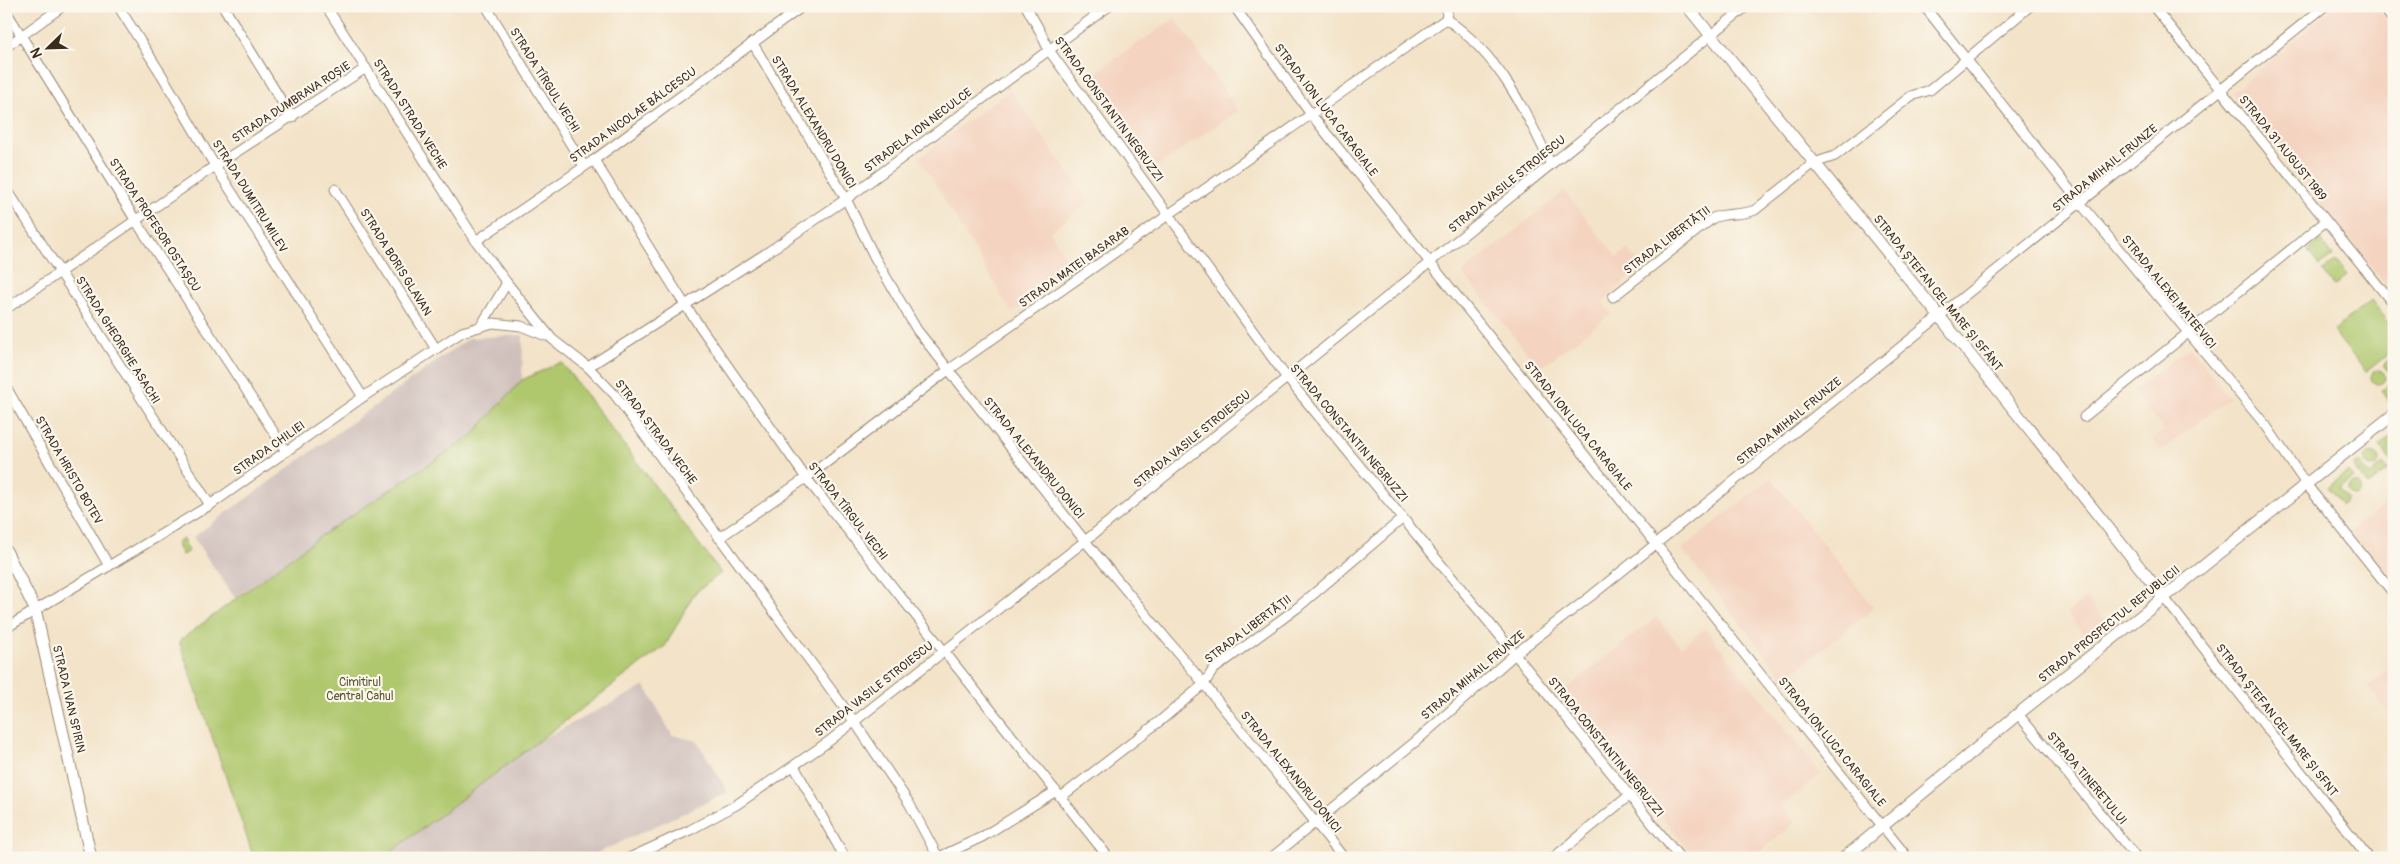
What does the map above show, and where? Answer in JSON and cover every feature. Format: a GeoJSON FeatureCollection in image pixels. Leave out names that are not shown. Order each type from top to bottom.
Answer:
{"type":"FeatureCollection","features":[{"type":"Feature","properties":{"kind":"main road","name":"STRADA ȘTEFAN CEL MARE ȘI SFÂNT"},"geometry":{"type":"LineString","coordinates":[[1687,6],[1940,317],[2164,599]]}},
{"type":"Feature","properties":{"kind":"main road","name":"STRADA PROSPECTUL REPUBLICII"},"geometry":{"type":"LineString","coordinates":[[1844,858],[2018,714],[2394,414]]}},
{"type":"Feature","properties":{"kind":"main road","name":"STRADA IVAN SPIRIN"},"geometry":{"type":"LineString","coordinates":[[6,551],[35,609],[92,858]]}},
{"type":"Feature","properties":{"kind":"street"},"geometry":{"type":"LineString","coordinates":[[6,47],[63,6]]}},
{"type":"Feature","properties":{"kind":"street","name":"STRADA DUMITRU MILEV"},"geometry":{"type":"LineString","coordinates":[[118,6],[163,77],[215,166],[363,397]]}},
{"type":"Feature","properties":{"kind":"street"},"geometry":{"type":"LineString","coordinates":[[223,6],[292,118]]}},
{"type":"Feature","properties":{"kind":"street","name":"STRADA STRADA VECHE"},"geometry":{"type":"LineString","coordinates":[[326,6],[476,241],[552,339],[588,367],[615,395],[854,721],[909,803],[938,857]]}},
{"type":"Feature","properties":{"kind":"street","name":"STRADA TÎRGUL VECHI"},"geometry":{"type":"LineString","coordinates":[[486,6],[584,166]]}},
{"type":"Feature","properties":{"kind":"street","name":"STRADA NICOLAE BĂLCESCU"},"geometry":{"type":"LineString","coordinates":[[476,241],[594,160],[803,6]]}},
{"type":"Feature","properties":{"kind":"street","name":"STRADA CONSTANTIN NEGRUZZI"},"geometry":{"type":"LineString","coordinates":[[1026,6],[1042,33],[1048,49],[1170,215],[1286,378],[1515,654],[1680,858]]}},
{"type":"Feature","properties":{"kind":"street","name":"STRADELA ION NECULCE"},"geometry":{"type":"LineString","coordinates":[[588,367],[846,199],[1108,6]]}},
{"type":"Feature","properties":{"kind":"street","name":"STRADA ION LUCA CARAGIALE"},"geometry":{"type":"LineString","coordinates":[[1234,6],[1310,113],[1908,858]]}},
{"type":"Feature","properties":{"kind":"street"},"geometry":{"type":"LineString","coordinates":[[1448,6],[1446,18],[1467,33],[1486,52],[1530,122],[1551,166]]}},
{"type":"Feature","properties":{"kind":"street","name":"STRADA VASILE STROIESCU"},"geometry":{"type":"LineString","coordinates":[[629,858],[690,830],[736,805],[794,766],[854,721],[1085,541],[1747,6]]}},
{"type":"Feature","properties":{"kind":"street","name":"STRADA ALEXEI MATEEVICI"},"geometry":{"type":"LineString","coordinates":[[1924,6],[2080,204],[2267,428],[2306,484],[2394,594]]}},
{"type":"Feature","properties":{"kind":"street","name":"STRADA LIBERTĂȚII"},"geometry":{"type":"LineString","coordinates":[[1613,298],[1713,218],[1727,214],[1747,214],[1755,210],[1814,163],[1835,156],[1911,96],[1930,90],[2030,6]]}},
{"type":"Feature","properties":{"kind":"street","name":"STRADA 31 AUGUST 1989"},"geometry":{"type":"LineString","coordinates":[[2152,6],[2394,305]]}},
{"type":"Feature","properties":{"kind":"street","name":"STRADA MIHAIL FRUNZE"},"geometry":{"type":"LineString","coordinates":[[1271,858],[1415,742],[1515,654],[1592,596],[2325,6]]}},
{"type":"Feature","properties":{"kind":"street"},"geometry":{"type":"LineString","coordinates":[[2382,6],[2394,21]]}},
{"type":"Feature","properties":{"kind":"street","name":"STRADA PROFESOR OSTAȘCU"},"geometry":{"type":"LineString","coordinates":[[6,11],[136,221],[286,451]]}},
{"type":"Feature","properties":{"kind":"street","name":"STRADA MATEI BASARAB"},"geometry":{"type":"LineString","coordinates":[[719,538],[806,478],[947,370],[1170,215],[1310,113],[1446,18]]}},
{"type":"Feature","properties":{"kind":"street","name":"STRADA ALEXANDRU DONICI"},"geometry":{"type":"LineString","coordinates":[[752,42],[846,199],[875,258],[917,330],[1085,541],[1204,684],[1344,858]]}},
{"type":"Feature","properties":{"kind":"street","name":"STRADA DUMBRAVA ROȘIE"},"geometry":{"type":"LineString","coordinates":[[6,309],[215,166],[292,118],[366,68]]}},
{"type":"Feature","properties":{"kind":"street","name":"STRADA TÎRGUL VECHI"},"geometry":{"type":"LineString","coordinates":[[594,160],[685,305],[806,478],[884,578],[945,649],[1109,858]]}},
{"type":"Feature","properties":{"kind":"street","name":"STRADA GHEORGHE ASACHI"},"geometry":{"type":"LineString","coordinates":[[6,188],[210,505]]}},
{"type":"Feature","properties":{"kind":"street","name":"STRADA BORIS GLAVAN"},"geometry":{"type":"LineString","coordinates":[[335,189],[436,349]]}},
{"type":"Feature","properties":{"kind":"street"},"geometry":{"type":"LineString","coordinates":[[2084,418],[2326,222]]}},
{"type":"Feature","properties":{"kind":"street"},"geometry":{"type":"LineString","coordinates":[[482,324],[507,283]]}},
{"type":"Feature","properties":{"kind":"street","name":"STRADA CHILIEI"},"geometry":{"type":"LineString","coordinates":[[6,628],[35,609],[51,603],[210,505],[363,397],[462,332],[482,324],[493,323],[521,326],[552,339]]}},
{"type":"Feature","properties":{"kind":"street","name":"STRADA HRISTO BOTEV"},"geometry":{"type":"LineString","coordinates":[[6,388],[109,566]]}},
{"type":"Feature","properties":{"kind":"street","name":"STRADA LIBERTĂȚII"},"geometry":{"type":"LineString","coordinates":[[938,857],[982,837],[1058,794],[1204,684],[1213,670],[1296,608],[1403,518]]}},
{"type":"Feature","properties":{"kind":"street","name":"STRADA ȘTEFAN CEL MARE ȘI SFNT"},"geometry":{"type":"LineString","coordinates":[[2164,599],[2369,858]]}},
{"type":"Feature","properties":{"kind":"street","name":"STRADA TINERETULUI"},"geometry":{"type":"LineString","coordinates":[[2018,714],[2135,857]]}},
{"type":"Feature","properties":{"kind":"street"},"geometry":{"type":"LineString","coordinates":[[794,766],[845,858]]}},
{"type":"Feature","properties":{"kind":"street"},"geometry":{"type":"LineString","coordinates":[[1553,858],[1630,795]]}},
{"type":"Feature","properties":{"kind":"shaded area"},"geometry":{"type":"Polygon","coordinates":[[[2334,6],[2375,6],[2394,29],[2394,295],[2232,93],[2334,6]]]}},
{"type":"Feature","properties":{"kind":"shaded area"},"geometry":{"type":"Polygon","coordinates":[[[1175,18],[1238,111],[1156,167],[1093,74],[1175,18]]]}},
{"type":"Feature","properties":{"kind":"shaded area"},"geometry":{"type":"Polygon","coordinates":[[[1010,90],[1089,202],[1050,232],[1073,270],[1012,313],[919,157],[1010,90]]]}},
{"type":"Feature","properties":{"kind":"shaded area"},"geometry":{"type":"Polygon","coordinates":[[[1564,191],[1617,258],[1628,249],[1642,267],[1603,302],[1611,314],[1540,368],[1462,273],[1564,191]]]}},
{"type":"Feature","properties":{"kind":"shaded area"},"geometry":{"type":"Polygon","coordinates":[[[523,335],[522,380],[471,436],[319,537],[235,598],[193,537],[469,338],[523,335]]]}},
{"type":"Feature","properties":{"kind":"shaded area"},"geometry":{"type":"Polygon","coordinates":[[[2190,347],[2230,398],[2161,451],[2152,439],[2164,430],[2133,391],[2190,347]]]}},
{"type":"Feature","properties":{"kind":"shaded area"},"geometry":{"type":"Polygon","coordinates":[[[1771,478],[1874,608],[1784,679],[1682,549],[1771,478]]]}},
{"type":"Feature","properties":{"kind":"shaded area"},"geometry":{"type":"Polygon","coordinates":[[[2394,497],[2394,588],[2349,533],[2394,497]]]}},
{"type":"Feature","properties":{"kind":"shaded area"},"geometry":{"type":"Polygon","coordinates":[[[2086,598],[2107,625],[2088,640],[2067,613],[2086,598]]]}},
{"type":"Feature","properties":{"kind":"shaded area"},"geometry":{"type":"Polygon","coordinates":[[[1656,617],[1681,647],[1705,628],[1821,774],[1782,806],[1795,823],[1751,858],[1695,858],[1562,692],[1656,617]]]}},
{"type":"Feature","properties":{"kind":"shaded area"},"geometry":{"type":"Polygon","coordinates":[[[2394,665],[2394,720],[2367,687],[2394,665]]]}},
{"type":"Feature","properties":{"kind":"shaded area"},"geometry":{"type":"Polygon","coordinates":[[[645,686],[672,735],[697,741],[728,792],[587,858],[383,858],[536,742],[645,686]]]}},
{"type":"Feature","properties":{"kind":"green space"},"geometry":{"type":"Polygon","coordinates":[[[2321,241],[2333,256],[2319,266],[2308,251],[2321,241]]]}},
{"type":"Feature","properties":{"kind":"green space"},"geometry":{"type":"Polygon","coordinates":[[[2336,261],[2347,275],[2334,286],[2323,271],[2336,261]]]}},
{"type":"Feature","properties":{"kind":"green space"},"geometry":{"type":"Polygon","coordinates":[[[2371,300],[2394,329],[2394,349],[2366,372],[2333,331],[2371,300]]]}},
{"type":"Feature","properties":{"kind":"green space"},"geometry":{"type":"Polygon","coordinates":[[[2393,357],[2394,372],[2391,374],[2383,365],[2393,357]]]}},
{"type":"Feature","properties":{"kind":"green space","name":"Cimitirul Central Cahul"},"geometry":{"type":"Polygon","coordinates":[[[561,362],[721,573],[694,594],[665,646],[383,858],[254,858],[179,641],[319,537],[471,436],[522,380],[561,362]]]}},
{"type":"Feature","properties":{"kind":"green space"},"geometry":{"type":"Polygon","coordinates":[[[2378,370],[2383,372],[2385,377],[2383,382],[2378,384],[2373,382],[2371,377],[2373,372],[2378,370]]]}},
{"type":"Feature","properties":{"kind":"green space"},"geometry":{"type":"Polygon","coordinates":[[[2394,380],[2394,398],[2389,402],[2381,391],[2394,380]]]}},
{"type":"Feature","properties":{"kind":"green space"},"geometry":{"type":"Polygon","coordinates":[[[2394,434],[2394,445],[2389,449],[2394,455],[2394,465],[2379,446],[2394,434]]]}},
{"type":"Feature","properties":{"kind":"green space"},"geometry":{"type":"Polygon","coordinates":[[[2372,453],[2377,455],[2379,460],[2377,465],[2372,467],[2367,465],[2365,460],[2367,455],[2372,453]]]}},
{"type":"Feature","properties":{"kind":"green space"},"geometry":{"type":"Polygon","coordinates":[[[2359,462],[2370,475],[2383,464],[2388,470],[2369,486],[2353,467],[2359,462]]]}},
{"type":"Feature","properties":{"kind":"green space"},"geometry":{"type":"Polygon","coordinates":[[[2348,472],[2353,478],[2339,489],[2348,500],[2342,505],[2328,487],[2348,472]]]}},
{"type":"Feature","properties":{"kind":"green space"},"geometry":{"type":"Polygon","coordinates":[[[2356,483],[2359,484],[2359,494],[2352,495],[2349,494],[2348,487],[2349,484],[2356,483]]]}},
{"type":"Feature","properties":{"kind":"green space"},"geometry":{"type":"Polygon","coordinates":[[[183,539],[189,551],[182,555],[176,543],[183,539]]]}}]}
